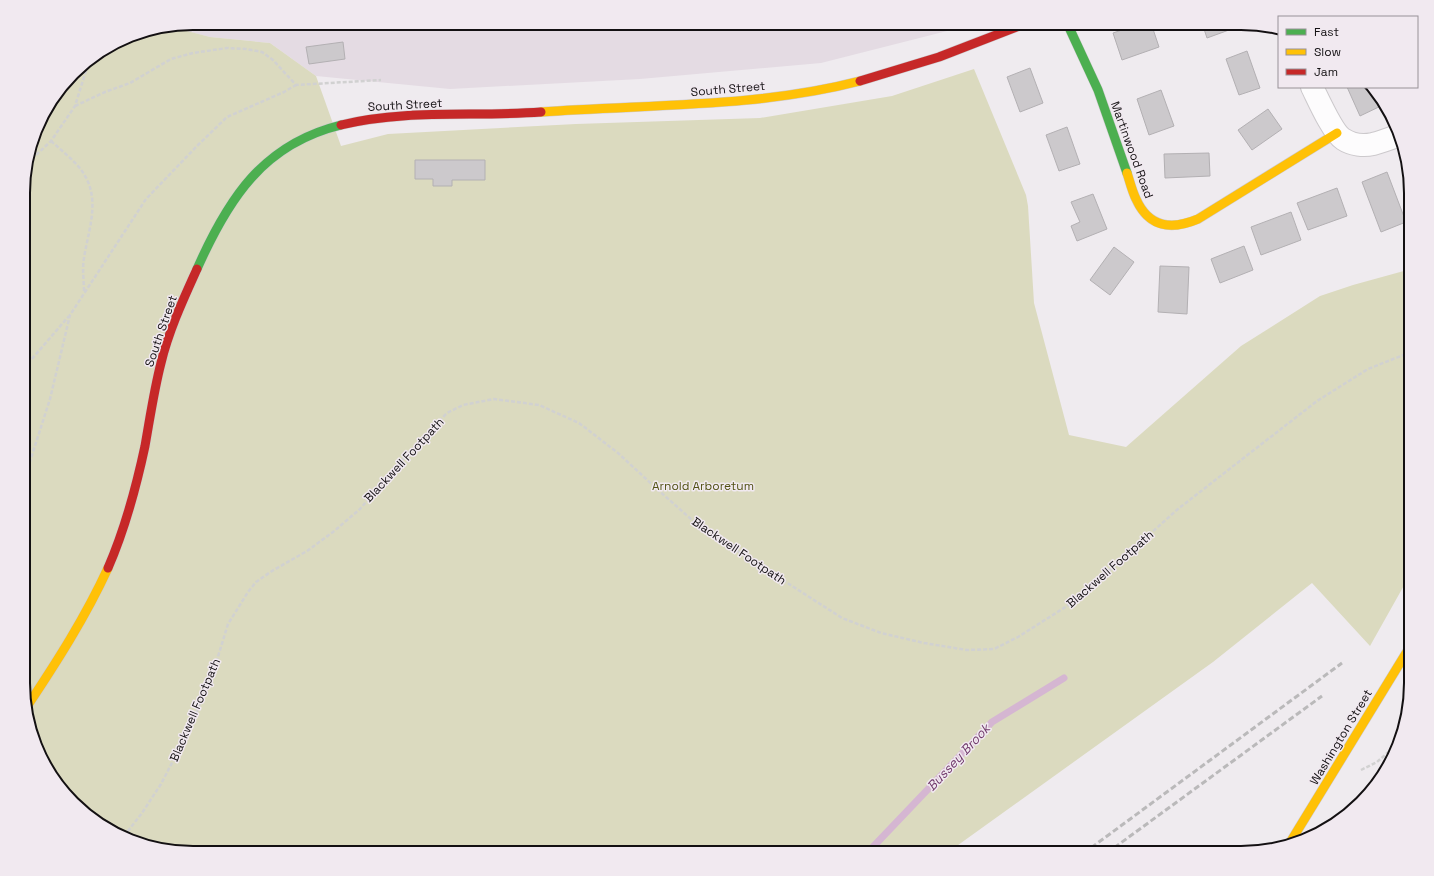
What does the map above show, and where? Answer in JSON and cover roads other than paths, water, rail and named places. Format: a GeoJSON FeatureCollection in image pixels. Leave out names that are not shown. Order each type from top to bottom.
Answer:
{"type":"FeatureCollection","features":[{"type":"Feature","properties":{"kind":"street","name":"South Street"},"geometry":{"type":"LineString","coordinates":[[31,701],[88,610],[116,549],[136,486],[161,362],[189,287],[215,233],[235,198],[255,172],[288,145],[308,135],[341,124],[380,117],[498,114],[632,107],[733,101],[791,95],[848,85],[894,73],[943,56],[1009,30]]}},
{"type":"Feature","properties":{"kind":"street","name":"Martinwood Road"},"geometry":{"type":"LineString","coordinates":[[1070,30],[1098,90],[1136,200],[1146,214],[1162,225],[1179,226],[1189,224],[1337,133]]}},
{"type":"Feature","properties":{"kind":"street"},"geometry":{"type":"LineString","coordinates":[[1313,88],[1337,133],[1344,140],[1359,144],[1372,144],[1394,137]]}},
{"type":"Feature","properties":{"kind":"street","name":"Washington Street"},"geometry":{"type":"LineString","coordinates":[[1301,834],[1404,657]]}},
{"type":"Feature","properties":{"kind":"waterway","name":"Bussey Brook"},"geometry":{"type":"LineString","coordinates":[[874,846],[992,722],[1064,678]]}},
{"type":"Feature","properties":{"kind":"railway"},"geometry":{"type":"LineString","coordinates":[[1094,846],[1342,663]]}},
{"type":"Feature","properties":{"kind":"railway"},"geometry":{"type":"LineString","coordinates":[[1117,846],[1322,696]]}},
{"type":"Feature","properties":{"kind":"park label","name":"Arnold Arboretum"},"geometry":{"type":"Point","coordinates":[703,486]}}]}
